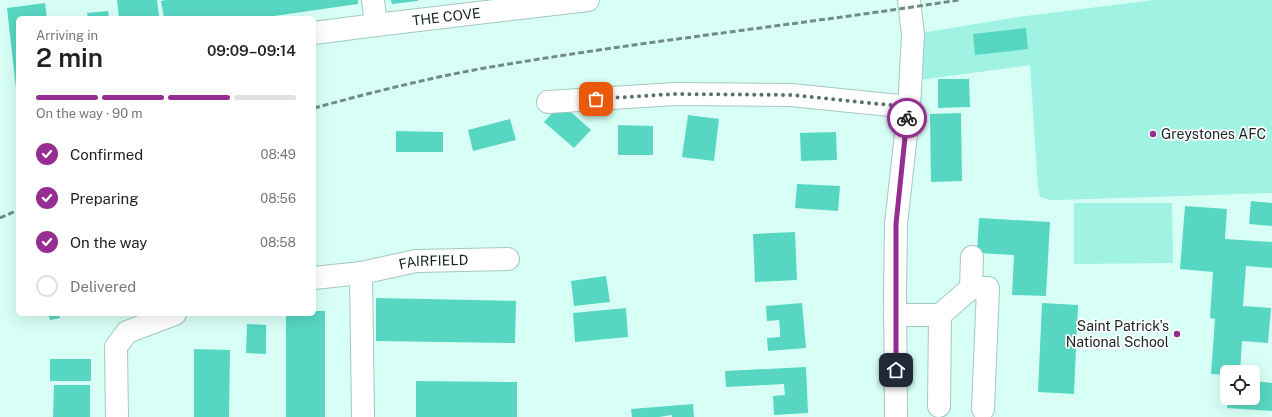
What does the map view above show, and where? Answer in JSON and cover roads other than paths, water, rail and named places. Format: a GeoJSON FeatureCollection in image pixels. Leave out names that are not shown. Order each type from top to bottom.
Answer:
{"type":"FeatureCollection","features":[{"type":"Feature","properties":{"kind":"street"},"geometry":{"type":"LineString","coordinates":[[373,0],[376,25]]}},
{"type":"Feature","properties":{"kind":"street","name":"THE COVE"},"geometry":{"type":"LineString","coordinates":[[316,33],[588,0]]}},
{"type":"Feature","properties":{"kind":"street"},"geometry":{"type":"LineString","coordinates":[[896,417],[895,315],[897,210],[909,107],[913,35],[909,0]]}},
{"type":"Feature","properties":{"kind":"street"},"geometry":{"type":"LineString","coordinates":[[548,102],[674,94],[792,95],[909,107]]}},
{"type":"Feature","properties":{"kind":"street"},"geometry":{"type":"LineString","coordinates":[[971,288],[972,257]]}},
{"type":"Feature","properties":{"kind":"street","name":"FAIRFIELD"},"geometry":{"type":"LineString","coordinates":[[316,278],[361,273],[416,261],[508,259]]}},
{"type":"Feature","properties":{"kind":"street"},"geometry":{"type":"LineString","coordinates":[[361,273],[363,417]]}},
{"type":"Feature","properties":{"kind":"street"},"geometry":{"type":"LineString","coordinates":[[895,315],[940,315],[971,288],[988,288],[983,409]]}},
{"type":"Feature","properties":{"kind":"street"},"geometry":{"type":"LineString","coordinates":[[938,406],[940,315]]}},
{"type":"Feature","properties":{"kind":"street"},"geometry":{"type":"LineString","coordinates":[[117,417],[116,347],[127,332],[170,316]]}},
{"type":"Feature","properties":{"kind":"railway"},"geometry":{"type":"LineString","coordinates":[[316,107],[428,79],[497,66],[612,48],[959,0]]}},
{"type":"Feature","properties":{"kind":"railway"},"geometry":{"type":"LineString","coordinates":[[0,218],[16,211]]}},
{"type":"Feature","properties":{"kind":"place","name":"Greystones AFC"},"geometry":{"type":"Point","coordinates":[1153,134]}},
{"type":"Feature","properties":{"kind":"place","name":"Saint Patrick's National School"},"geometry":{"type":"Point","coordinates":[1177,334]}}]}
